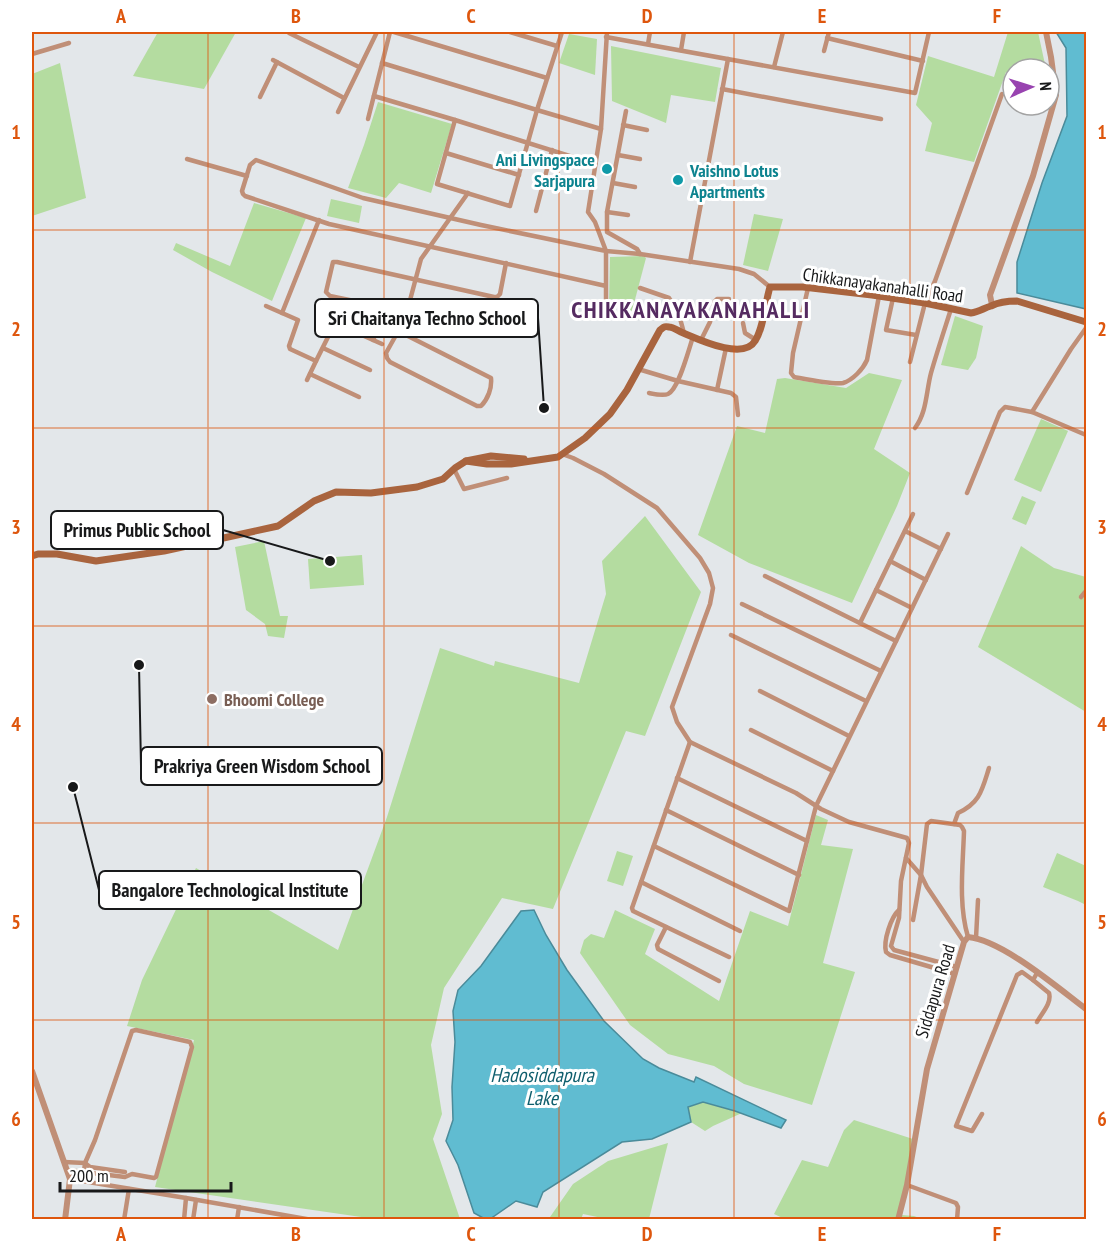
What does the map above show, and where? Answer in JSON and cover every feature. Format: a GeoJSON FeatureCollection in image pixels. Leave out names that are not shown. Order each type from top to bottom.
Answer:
{"type":"FeatureCollection","features":[{"type":"Feature","properties":{"kind":"main road","name":"Chikkanayakanahalli Road"},"geometry":{"type":"LineString","coordinates":[[770,287],[808,288],[879,296],[971,313],[992,305],[1017,301],[1086,322]]}},
{"type":"Feature","properties":{"kind":"main road"},"geometry":{"type":"LineString","coordinates":[[32,556],[57,554],[96,561],[164,551],[278,526],[314,501],[336,492],[371,493],[417,487],[443,479],[466,461],[511,464],[558,457],[585,438],[610,414],[627,390],[660,330],[664,327],[671,327],[726,348],[739,350],[749,348],[759,334],[770,287]]}},
{"type":"Feature","properties":{"kind":"street"},"geometry":{"type":"LineString","coordinates":[[290,32],[359,67]]}},
{"type":"Feature","properties":{"kind":"street"},"geometry":{"type":"LineString","coordinates":[[338,112],[377,32]]}},
{"type":"Feature","properties":{"kind":"street"},"geometry":{"type":"LineString","coordinates":[[368,119],[392,32],[547,78]]}},
{"type":"Feature","properties":{"kind":"street"},"geometry":{"type":"LineString","coordinates":[[510,32],[557,46]]}},
{"type":"Feature","properties":{"kind":"street"},"geometry":{"type":"LineString","coordinates":[[455,120],[437,184],[510,206],[562,32]]}},
{"type":"Feature","properties":{"kind":"street"},"geometry":{"type":"LineString","coordinates":[[648,44],[651,32]]}},
{"type":"Feature","properties":{"kind":"street"},"geometry":{"type":"LineString","coordinates":[[681,50],[684,32]]}},
{"type":"Feature","properties":{"kind":"street"},"geometry":{"type":"LineString","coordinates":[[774,67],[783,32]]}},
{"type":"Feature","properties":{"kind":"street"},"geometry":{"type":"LineString","coordinates":[[824,51],[829,32]]}},
{"type":"Feature","properties":{"kind":"street"},"geometry":{"type":"LineString","coordinates":[[606,302],[606,251],[595,222],[588,212],[601,129],[607,34],[648,44],[915,93],[929,32]]}},
{"type":"Feature","properties":{"kind":"street"},"geometry":{"type":"LineString","coordinates":[[992,305],[990,295],[992,288],[1033,176],[1056,95],[1046,32]]}},
{"type":"Feature","properties":{"kind":"street"},"geometry":{"type":"LineString","coordinates":[[827,39],[923,61]]}},
{"type":"Feature","properties":{"kind":"street"},"geometry":{"type":"LineString","coordinates":[[32,54],[69,43]]}},
{"type":"Feature","properties":{"kind":"street"},"geometry":{"type":"LineString","coordinates":[[690,262],[728,59]]}},
{"type":"Feature","properties":{"kind":"street"},"geometry":{"type":"LineString","coordinates":[[260,97],[275,61],[344,98]]}},
{"type":"Feature","properties":{"kind":"street"},"geometry":{"type":"LineString","coordinates":[[382,63],[601,129]]}},
{"type":"Feature","properties":{"kind":"street"},"geometry":{"type":"LineString","coordinates":[[722,89],[881,119]]}},
{"type":"Feature","properties":{"kind":"street"},"geometry":{"type":"LineString","coordinates":[[374,96],[595,164]]}},
{"type":"Feature","properties":{"kind":"street"},"geometry":{"type":"LineString","coordinates":[[910,362],[925,303],[1001,97]]}},
{"type":"Feature","properties":{"kind":"street"},"geometry":{"type":"LineString","coordinates":[[626,111],[607,212],[607,232],[638,249],[640,254]]}},
{"type":"Feature","properties":{"kind":"street"},"geometry":{"type":"LineString","coordinates":[[623,125],[647,130]]}},
{"type":"Feature","properties":{"kind":"street"},"geometry":{"type":"LineString","coordinates":[[536,211],[552,150]]}},
{"type":"Feature","properties":{"kind":"street"},"geometry":{"type":"LineString","coordinates":[[446,153],[519,175]]}},
{"type":"Feature","properties":{"kind":"street"},"geometry":{"type":"LineString","coordinates":[[618,155],[640,159]]}},
{"type":"Feature","properties":{"kind":"street"},"geometry":{"type":"LineString","coordinates":[[187,159],[247,176]]}},
{"type":"Feature","properties":{"kind":"street"},"geometry":{"type":"LineString","coordinates":[[606,286],[319,220],[245,196],[242,191],[250,165],[256,160],[363,198],[590,249],[640,254],[746,271],[754,274],[770,287]]}},
{"type":"Feature","properties":{"kind":"street"},"geometry":{"type":"LineString","coordinates":[[613,183],[635,187]]}},
{"type":"Feature","properties":{"kind":"street"},"geometry":{"type":"LineString","coordinates":[[398,331],[490,378],[486,401],[481,406],[477,406],[390,362],[386,353],[407,312],[421,259],[468,193]]}},
{"type":"Feature","properties":{"kind":"street"},"geometry":{"type":"LineString","coordinates":[[607,212],[628,215]]}},
{"type":"Feature","properties":{"kind":"street"},"geometry":{"type":"LineString","coordinates":[[282,313],[319,220]]}},
{"type":"Feature","properties":{"kind":"street"},"geometry":{"type":"LineString","coordinates":[[407,312],[330,296],[326,292],[333,262],[497,297],[500,294],[506,264]]}},
{"type":"Feature","properties":{"kind":"street"},"geometry":{"type":"LineString","coordinates":[[640,288],[669,298],[678,311],[685,333]]}},
{"type":"Feature","properties":{"kind":"street"},"geometry":{"type":"LineString","coordinates":[[808,288],[791,373],[794,377],[840,384],[849,380],[866,364],[879,296]]}},
{"type":"Feature","properties":{"kind":"street"},"geometry":{"type":"LineString","coordinates":[[884,338],[893,298]]}},
{"type":"Feature","properties":{"kind":"street"},"geometry":{"type":"LineString","coordinates":[[701,340],[710,322],[715,301],[729,299]]}},
{"type":"Feature","properties":{"kind":"street"},"geometry":{"type":"LineString","coordinates":[[266,306],[297,320],[290,349],[316,361]]}},
{"type":"Feature","properties":{"kind":"street"},"geometry":{"type":"LineString","coordinates":[[915,428],[921,420],[930,376],[951,309]]}},
{"type":"Feature","properties":{"kind":"street"},"geometry":{"type":"LineString","coordinates":[[307,380],[335,323],[382,344]]}},
{"type":"Feature","properties":{"kind":"street"},"geometry":{"type":"LineString","coordinates":[[743,323],[745,333],[756,340]]}},
{"type":"Feature","properties":{"kind":"street"},"geometry":{"type":"LineString","coordinates":[[373,340],[380,324]]}},
{"type":"Feature","properties":{"kind":"street"},"geometry":{"type":"LineString","coordinates":[[1032,412],[1086,328]]}},
{"type":"Feature","properties":{"kind":"street"},"geometry":{"type":"LineString","coordinates":[[886,330],[916,335]]}},
{"type":"Feature","properties":{"kind":"street"},"geometry":{"type":"LineString","coordinates":[[649,393],[668,394],[676,386],[693,337]]}},
{"type":"Feature","properties":{"kind":"street"},"geometry":{"type":"LineString","coordinates":[[322,348],[370,370]]}},
{"type":"Feature","properties":{"kind":"street"},"geometry":{"type":"LineString","coordinates":[[717,390],[726,348]]}},
{"type":"Feature","properties":{"kind":"street"},"geometry":{"type":"LineString","coordinates":[[638,369],[731,393],[736,397],[738,415]]}},
{"type":"Feature","properties":{"kind":"street"},"geometry":{"type":"LineString","coordinates":[[310,374],[359,397]]}},
{"type":"Feature","properties":{"kind":"street"},"geometry":{"type":"LineString","coordinates":[[967,493],[1000,412],[1005,407],[1032,412],[1086,435]]}},
{"type":"Feature","properties":{"kind":"street"},"geometry":{"type":"LineString","coordinates":[[562,454],[604,474],[657,508],[700,558],[709,573],[713,588],[710,604],[672,707],[677,722],[690,742],[796,793],[816,806],[849,822],[907,838],[909,843],[901,881],[899,918],[891,946],[894,950],[956,970]]}},
{"type":"Feature","properties":{"kind":"street"},"geometry":{"type":"LineString","coordinates":[[454,469],[464,489],[507,478]]}},
{"type":"Feature","properties":{"kind":"street"},"geometry":{"type":"LineString","coordinates":[[860,623],[913,514]]}},
{"type":"Feature","properties":{"kind":"street"},"geometry":{"type":"LineString","coordinates":[[904,531],[941,549]]}},
{"type":"Feature","properties":{"kind":"street"},"geometry":{"type":"LineString","coordinates":[[654,846],[788,912],[790,910],[816,806],[948,534]]}},
{"type":"Feature","properties":{"kind":"street"},"geometry":{"type":"LineString","coordinates":[[890,561],[926,580]]}},
{"type":"Feature","properties":{"kind":"street"},"geometry":{"type":"LineString","coordinates":[[765,576],[896,641]]}},
{"type":"Feature","properties":{"kind":"street"},"geometry":{"type":"LineString","coordinates":[[876,590],[912,608]]}},
{"type":"Feature","properties":{"kind":"street"},"geometry":{"type":"LineString","coordinates":[[1081,597],[1086,591]]}},
{"type":"Feature","properties":{"kind":"street"},"geometry":{"type":"LineString","coordinates":[[742,604],[881,671]]}},
{"type":"Feature","properties":{"kind":"street"},"geometry":{"type":"LineString","coordinates":[[731,635],[867,701]]}},
{"type":"Feature","properties":{"kind":"street"},"geometry":{"type":"LineString","coordinates":[[760,691],[849,736]]}},
{"type":"Feature","properties":{"kind":"street"},"geometry":{"type":"LineString","coordinates":[[751,730],[833,771]]}},
{"type":"Feature","properties":{"kind":"street"},"geometry":{"type":"LineString","coordinates":[[690,742],[632,908],[633,911],[729,957]]}},
{"type":"Feature","properties":{"kind":"street"},"geometry":{"type":"LineString","coordinates":[[954,824],[958,813],[969,808],[977,800],[989,768]]}},
{"type":"Feature","properties":{"kind":"street"},"geometry":{"type":"LineString","coordinates":[[677,778],[807,840]]}},
{"type":"Feature","properties":{"kind":"street"},"geometry":{"type":"LineString","coordinates":[[666,810],[799,875]]}},
{"type":"Feature","properties":{"kind":"street"},"geometry":{"type":"LineString","coordinates":[[913,920],[927,824],[931,821],[960,825],[964,831],[963,922],[969,939]]}},
{"type":"Feature","properties":{"kind":"street"},"geometry":{"type":"LineString","coordinates":[[906,858],[969,939]]}},
{"type":"Feature","properties":{"kind":"street"},"geometry":{"type":"LineString","coordinates":[[641,882],[740,931]]}},
{"type":"Feature","properties":{"kind":"street"},"geometry":{"type":"LineString","coordinates":[[969,939],[978,900]]}},
{"type":"Feature","properties":{"kind":"street"},"geometry":{"type":"LineString","coordinates":[[666,927],[657,945],[658,949],[719,981]]}},
{"type":"Feature","properties":{"kind":"street","name":"Siddapura Road"},"geometry":{"type":"LineString","coordinates":[[898,1220],[907,1185],[927,1069],[956,970],[969,939],[991,944],[1007,952],[1086,1008]]}},
{"type":"Feature","properties":{"kind":"street"},"geometry":{"type":"LineString","coordinates":[[982,1114],[972,1131],[956,1126],[1017,975],[1022,972],[1051,996],[1037,1022]]}},
{"type":"Feature","properties":{"kind":"street"},"geometry":{"type":"LineString","coordinates":[[1034,980],[1037,973]]}},
{"type":"Feature","properties":{"kind":"street"},"geometry":{"type":"LineString","coordinates":[[67,1170],[125,1177],[132,1173],[151,1178],[156,1177],[192,1047],[190,1042],[132,1031],[85,1163],[84,1172]]}},
{"type":"Feature","properties":{"kind":"street"},"geometry":{"type":"LineString","coordinates":[[32,1071],[70,1179],[65,1220]]}},
{"type":"Feature","properties":{"kind":"street"},"geometry":{"type":"LineString","coordinates":[[64,1162],[85,1163],[90,1167],[125,1172]]}},
{"type":"Feature","properties":{"kind":"street"},"geometry":{"type":"LineString","coordinates":[[70,1179],[312,1220]]}},
{"type":"Feature","properties":{"kind":"street"},"geometry":{"type":"LineString","coordinates":[[907,1185],[956,1203],[957,1220]]}},
{"type":"Feature","properties":{"kind":"street"},"geometry":{"type":"LineString","coordinates":[[124,1220],[129,1189]]}},
{"type":"Feature","properties":{"kind":"street"},"geometry":{"type":"LineString","coordinates":[[184,1220],[186,1198]]}},
{"type":"Feature","properties":{"kind":"street"},"geometry":{"type":"LineString","coordinates":[[193,1220],[196,1200]]}},
{"type":"Feature","properties":{"kind":"street"},"geometry":{"type":"LineString","coordinates":[[237,1220],[239,1207]]}},
{"type":"Feature","properties":{"kind":"street"},"geometry":{"type":"LineString","coordinates":[[258,1220],[260,1211]]}},
{"type":"Feature","properties":{"kind":"green space"},"geometry":{"type":"Polygon","coordinates":[[[158,32],[236,32],[204,89],[133,76],[158,32]]]}},
{"type":"Feature","properties":{"kind":"green space"},"geometry":{"type":"Polygon","coordinates":[[[1008,32],[1038,32],[1043,57],[1001,57],[1001,86],[974,162],[925,151],[932,123],[916,105],[928,56],[994,77],[1008,32]]]}},
{"type":"Feature","properties":{"kind":"green space"},"geometry":{"type":"Polygon","coordinates":[[[569,34],[597,39],[595,75],[559,63],[569,34]]]}},
{"type":"Feature","properties":{"kind":"green space"},"geometry":{"type":"Polygon","coordinates":[[[611,46],[721,68],[715,102],[671,95],[666,123],[612,101],[611,46]]]}},
{"type":"Feature","properties":{"kind":"green space"},"geometry":{"type":"Polygon","coordinates":[[[60,63],[86,198],[32,216],[32,74],[60,63]]]}},
{"type":"Feature","properties":{"kind":"green space"},"geometry":{"type":"Polygon","coordinates":[[[378,102],[452,124],[431,193],[399,183],[386,198],[348,188],[378,102]]]}},
{"type":"Feature","properties":{"kind":"green space"},"geometry":{"type":"Polygon","coordinates":[[[331,199],[362,206],[359,223],[327,216],[331,199]]]}},
{"type":"Feature","properties":{"kind":"green space"},"geometry":{"type":"Polygon","coordinates":[[[254,203],[306,218],[272,301],[173,250],[176,243],[230,266],[254,203]]]}},
{"type":"Feature","properties":{"kind":"green space"},"geometry":{"type":"Polygon","coordinates":[[[754,214],[783,219],[768,271],[743,265],[754,214]]]}},
{"type":"Feature","properties":{"kind":"green space"},"geometry":{"type":"Polygon","coordinates":[[[643,256],[646,258],[632,311],[609,304],[610,257],[643,256]]]}},
{"type":"Feature","properties":{"kind":"green space"},"geometry":{"type":"Polygon","coordinates":[[[955,316],[983,326],[976,358],[968,370],[941,365],[955,316]]]}},
{"type":"Feature","properties":{"kind":"green space"},"geometry":{"type":"Polygon","coordinates":[[[869,373],[902,380],[874,449],[910,473],[852,603],[749,563],[698,535],[737,426],[765,433],[777,379],[785,378],[846,388],[869,373]]]}},
{"type":"Feature","properties":{"kind":"green space"},"geometry":{"type":"Polygon","coordinates":[[[1041,419],[1068,431],[1041,492],[1014,480],[1041,419]]]}},
{"type":"Feature","properties":{"kind":"green space"},"geometry":{"type":"Polygon","coordinates":[[[1022,496],[1036,502],[1026,525],[1012,519],[1022,496]]]}},
{"type":"Feature","properties":{"kind":"green space"},"geometry":{"type":"Polygon","coordinates":[[[645,516],[701,592],[645,736],[626,731],[553,909],[502,898],[444,988],[431,1045],[442,1114],[433,1139],[460,1219],[375,1219],[155,1187],[194,1040],[127,1026],[142,980],[196,868],[338,950],[387,817],[440,648],[494,666],[495,661],[579,683],[606,594],[602,561],[645,516]]]}},
{"type":"Feature","properties":{"kind":"green space"},"geometry":{"type":"Polygon","coordinates":[[[264,541],[280,616],[288,616],[284,638],[268,636],[265,624],[246,610],[235,547],[264,541]]]}},
{"type":"Feature","properties":{"kind":"green space"},"geometry":{"type":"Polygon","coordinates":[[[1021,546],[1054,568],[1086,577],[1086,712],[978,647],[1021,546]]]}},
{"type":"Feature","properties":{"kind":"green space"},"geometry":{"type":"Polygon","coordinates":[[[362,555],[364,585],[310,589],[308,559],[362,555]]]}},
{"type":"Feature","properties":{"kind":"green space"},"geometry":{"type":"Polygon","coordinates":[[[816,815],[828,820],[821,845],[853,849],[823,963],[855,972],[812,1105],[744,1084],[714,1066],[668,1054],[630,1025],[580,953],[584,940],[591,934],[604,938],[615,910],[655,929],[645,954],[719,1001],[750,911],[788,926],[816,815]]]}},
{"type":"Feature","properties":{"kind":"green space"},"geometry":{"type":"Polygon","coordinates":[[[617,851],[633,856],[623,886],[607,881],[617,851]]]}},
{"type":"Feature","properties":{"kind":"green space"},"geometry":{"type":"Polygon","coordinates":[[[1057,853],[1086,866],[1086,905],[1043,887],[1057,853]]]}},
{"type":"Feature","properties":{"kind":"green space"},"geometry":{"type":"Polygon","coordinates":[[[703,1102],[742,1113],[705,1131],[691,1122],[688,1107],[703,1102]]]}},
{"type":"Feature","properties":{"kind":"green space"},"geometry":{"type":"Polygon","coordinates":[[[854,1120],[913,1139],[902,1215],[922,1219],[787,1220],[774,1214],[802,1160],[828,1167],[844,1130],[854,1120]]]}},
{"type":"Feature","properties":{"kind":"green space"},"geometry":{"type":"Polygon","coordinates":[[[668,1143],[649,1219],[607,1219],[583,1214],[581,1219],[534,1219],[550,1217],[573,1184],[608,1161],[668,1143]]]}},
{"type":"Feature","properties":{"kind":"water"},"geometry":{"type":"Polygon","coordinates":[[[1056,32],[1086,32],[1086,309],[1017,293],[1017,262],[1042,183],[1067,116],[1066,48],[1056,32]]]}},
{"type":"Feature","properties":{"kind":"water","name":"Hadosiddapura Lake"},"geometry":{"type":"Polygon","coordinates":[[[534,910],[567,970],[604,1021],[643,1059],[694,1082],[696,1077],[786,1120],[781,1128],[703,1102],[688,1107],[691,1122],[652,1139],[622,1142],[543,1192],[537,1207],[516,1201],[490,1219],[474,1213],[458,1165],[446,1141],[453,1120],[452,1087],[455,1042],[453,1011],[458,990],[481,966],[521,911],[534,910]]]}},
{"type":"Feature","properties":{"kind":"place","name":"Ani Livingspace Sarjapura"},"geometry":{"type":"Point","coordinates":[607,169]}},
{"type":"Feature","properties":{"kind":"place","name":"Vaishno Lotus Apartments"},"geometry":{"type":"Point","coordinates":[678,180]}},
{"type":"Feature","properties":{"kind":"place","name":"Sri Chaitanya Techno School"},"geometry":{"type":"Point","coordinates":[544,408]}},
{"type":"Feature","properties":{"kind":"place","name":"Primus Public School"},"geometry":{"type":"Point","coordinates":[330,561]}},
{"type":"Feature","properties":{"kind":"place","name":"Prakriya Green Wisdom School"},"geometry":{"type":"Point","coordinates":[139,665]}},
{"type":"Feature","properties":{"kind":"place","name":"Bhoomi College"},"geometry":{"type":"Point","coordinates":[212,699]}},
{"type":"Feature","properties":{"kind":"place","name":"Bangalore Technological Institute"},"geometry":{"type":"Point","coordinates":[73,787]}},
{"type":"Feature","properties":{"kind":"district","name":"CHIKKANAYAKANAHALLI"},"geometry":{"type":"Point","coordinates":[691,309]}}]}
